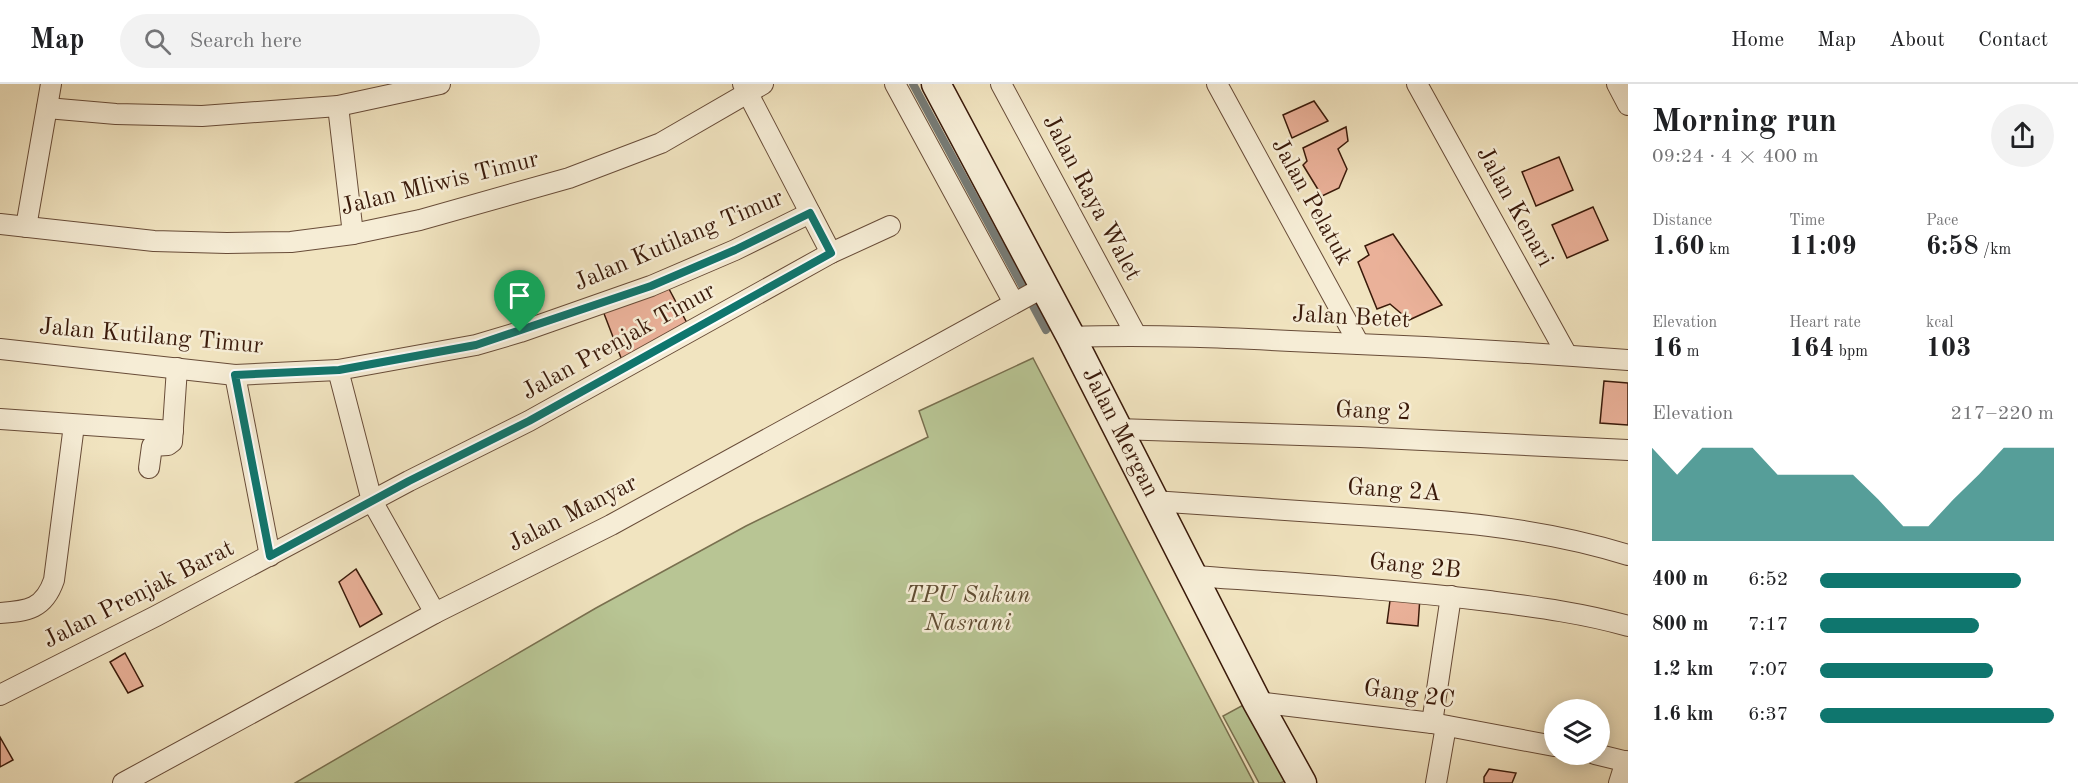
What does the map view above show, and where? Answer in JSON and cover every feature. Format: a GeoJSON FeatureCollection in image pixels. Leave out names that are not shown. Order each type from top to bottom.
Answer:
{"type":"FeatureCollection","features":[{"type":"Feature","properties":{"kind":"street"},"geometry":{"type":"LineString","coordinates":[[26,227],[51,84]]}},
{"type":"Feature","properties":{"kind":"street"},"geometry":{"type":"LineString","coordinates":[[47,108],[116,114],[202,116],[338,106],[440,84]]}},
{"type":"Feature","properties":{"kind":"street"},"geometry":{"type":"LineString","coordinates":[[895,84],[1029,295]]}},
{"type":"Feature","properties":{"kind":"street","name":"Jalan Mergan"},"geometry":{"type":"LineString","coordinates":[[936,84],[1029,295],[1071,337],[1257,702],[1302,783]]}},
{"type":"Feature","properties":{"kind":"street","name":"Jalan Raya Walet"},"geometry":{"type":"LineString","coordinates":[[1001,84],[1136,335]]}},
{"type":"Feature","properties":{"kind":"street","name":"Jalan Pelatuk"},"geometry":{"type":"LineString","coordinates":[[1217,84],[1359,344]]}},
{"type":"Feature","properties":{"kind":"street","name":"Jalan Kenari"},"geometry":{"type":"LineString","coordinates":[[1417,84],[1567,356]]}},
{"type":"Feature","properties":{"kind":"street"},"geometry":{"type":"LineString","coordinates":[[1617,84],[1628,105]]}},
{"type":"Feature","properties":{"kind":"street"},"geometry":{"type":"LineString","coordinates":[[752,87],[831,253]]}},
{"type":"Feature","properties":{"kind":"street","name":"Jalan Mliwis Timur"},"geometry":{"type":"LineString","coordinates":[[0,224],[154,241],[216,243],[291,242],[352,234],[420,220],[569,178],[661,143],[752,87]]}},
{"type":"Feature","properties":{"kind":"street"},"geometry":{"type":"LineString","coordinates":[[338,106],[352,234]]}},
{"type":"Feature","properties":{"kind":"street","name":"Jalan Kutilang Timur"},"geometry":{"type":"LineString","coordinates":[[0,349],[81,357],[154,368],[177,368],[235,375],[339,370],[476,345],[520,332],[651,286],[735,250],[810,213]]}},
{"type":"Feature","properties":{"kind":"street","name":"Jalan Prenjak Timur"},"geometry":{"type":"LineString","coordinates":[[372,501],[529,421],[831,253],[890,226]]}},
{"type":"Feature","properties":{"kind":"street","name":"Jalan Manyar"},"geometry":{"type":"LineString","coordinates":[[123,783],[435,613],[611,525],[1029,295]]}},
{"type":"Feature","properties":{"kind":"street","name":"Jalan Betet"},"geometry":{"type":"LineString","coordinates":[[1071,337],[1136,335],[1359,344],[1628,360]]}},
{"type":"Feature","properties":{"kind":"street"},"geometry":{"type":"LineString","coordinates":[[149,468],[152,446],[171,444],[177,368]]}},
{"type":"Feature","properties":{"kind":"street"},"geometry":{"type":"LineString","coordinates":[[339,370],[372,501],[435,613]]}},
{"type":"Feature","properties":{"kind":"street"},"geometry":{"type":"LineString","coordinates":[[235,375],[270,556]]}},
{"type":"Feature","properties":{"kind":"street"},"geometry":{"type":"LineString","coordinates":[[0,419],[173,432]]}},
{"type":"Feature","properties":{"kind":"street"},"geometry":{"type":"LineString","coordinates":[[0,613],[32,608],[50,594],[54,580],[74,425]]}},
{"type":"Feature","properties":{"kind":"street","name":"Gang 2"},"geometry":{"type":"LineString","coordinates":[[1117,429],[1628,450]]}},
{"type":"Feature","properties":{"kind":"street","name":"Jalan Prenjak Barat"},"geometry":{"type":"LineString","coordinates":[[0,695],[156,616],[372,501]]}},
{"type":"Feature","properties":{"kind":"street","name":"Gang 2A"},"geometry":{"type":"LineString","coordinates":[[1154,501],[1456,521],[1520,531],[1610,549],[1628,555]]}},
{"type":"Feature","properties":{"kind":"street","name":"Gang 2B"},"geometry":{"type":"LineString","coordinates":[[1194,576],[1326,584],[1451,596],[1539,608],[1628,626]]}},
{"type":"Feature","properties":{"kind":"street"},"geometry":{"type":"LineString","coordinates":[[1436,783],[1451,596]]}},
{"type":"Feature","properties":{"kind":"street","name":"Gang 2C"},"geometry":{"type":"LineString","coordinates":[[1257,702],[1439,724],[1544,744]]}},
{"type":"Feature","properties":{"kind":"street"},"geometry":{"type":"LineString","coordinates":[[1610,757],[1627,761],[1619,783]]}},
{"type":"Feature","properties":{"kind":"green space","name":"TPU Sukun Nasrani"},"geometry":{"type":"Polygon","coordinates":[[[1033,358],[1254,783],[295,783],[596,608],[746,526],[928,437],[919,411],[1033,358]]]}},
{"type":"Feature","properties":{"kind":"green space"},"geometry":{"type":"Polygon","coordinates":[[[1247,703],[1286,781],[1259,783],[1223,716],[1247,703]]]}},
{"type":"Feature","properties":{"kind":"building"},"geometry":{"type":"Polygon","coordinates":[[[1314,101],[1328,121],[1292,138],[1283,115],[1314,101]]]}},
{"type":"Feature","properties":{"kind":"building"},"geometry":{"type":"Polygon","coordinates":[[[1346,127],[1348,141],[1338,149],[1347,169],[1339,188],[1322,196],[1303,165],[1307,161],[1303,148],[1346,127]]]}},
{"type":"Feature","properties":{"kind":"building"},"geometry":{"type":"Polygon","coordinates":[[[1559,157],[1573,190],[1536,206],[1522,172],[1559,157]]]}},
{"type":"Feature","properties":{"kind":"building"},"geometry":{"type":"Polygon","coordinates":[[[1593,207],[1608,240],[1567,258],[1552,225],[1593,207]]]}},
{"type":"Feature","properties":{"kind":"building"},"geometry":{"type":"Polygon","coordinates":[[[1393,234],[1442,305],[1409,320],[1390,304],[1377,309],[1358,262],[1369,255],[1365,246],[1393,234]]]}},
{"type":"Feature","properties":{"kind":"building"},"geometry":{"type":"Polygon","coordinates":[[[668,287],[688,325],[623,363],[603,311],[668,287]]]}},
{"type":"Feature","properties":{"kind":"building"},"geometry":{"type":"Polygon","coordinates":[[[1604,381],[1628,383],[1628,425],[1600,423],[1604,381]]]}},
{"type":"Feature","properties":{"kind":"building"},"geometry":{"type":"Polygon","coordinates":[[[356,569],[382,614],[360,627],[339,582],[356,569]]]}},
{"type":"Feature","properties":{"kind":"building"},"geometry":{"type":"Polygon","coordinates":[[[1391,593],[1420,597],[1418,626],[1387,623],[1391,593]]]}},
{"type":"Feature","properties":{"kind":"building"},"geometry":{"type":"Polygon","coordinates":[[[125,653],[143,686],[128,693],[110,662],[125,653]]]}},
{"type":"Feature","properties":{"kind":"building"},"geometry":{"type":"Polygon","coordinates":[[[0,737],[13,760],[0,767],[0,737]]]}},
{"type":"Feature","properties":{"kind":"building"},"geometry":{"type":"Polygon","coordinates":[[[1489,769],[1516,773],[1512,783],[1484,783],[1484,777],[1489,769]]]}},
{"type":"Feature","properties":{"kind":"waterway"},"geometry":{"type":"LineString","coordinates":[[913,84],[1046,330]]}},
{"type":"Feature","properties":{"kind":"route"},"geometry":{"type":"LineString","coordinates":[[810,213],[831,253],[529,421],[409,481],[270,556],[235,375],[339,370],[476,345],[520,332],[651,286],[735,250],[810,213]]}}]}
